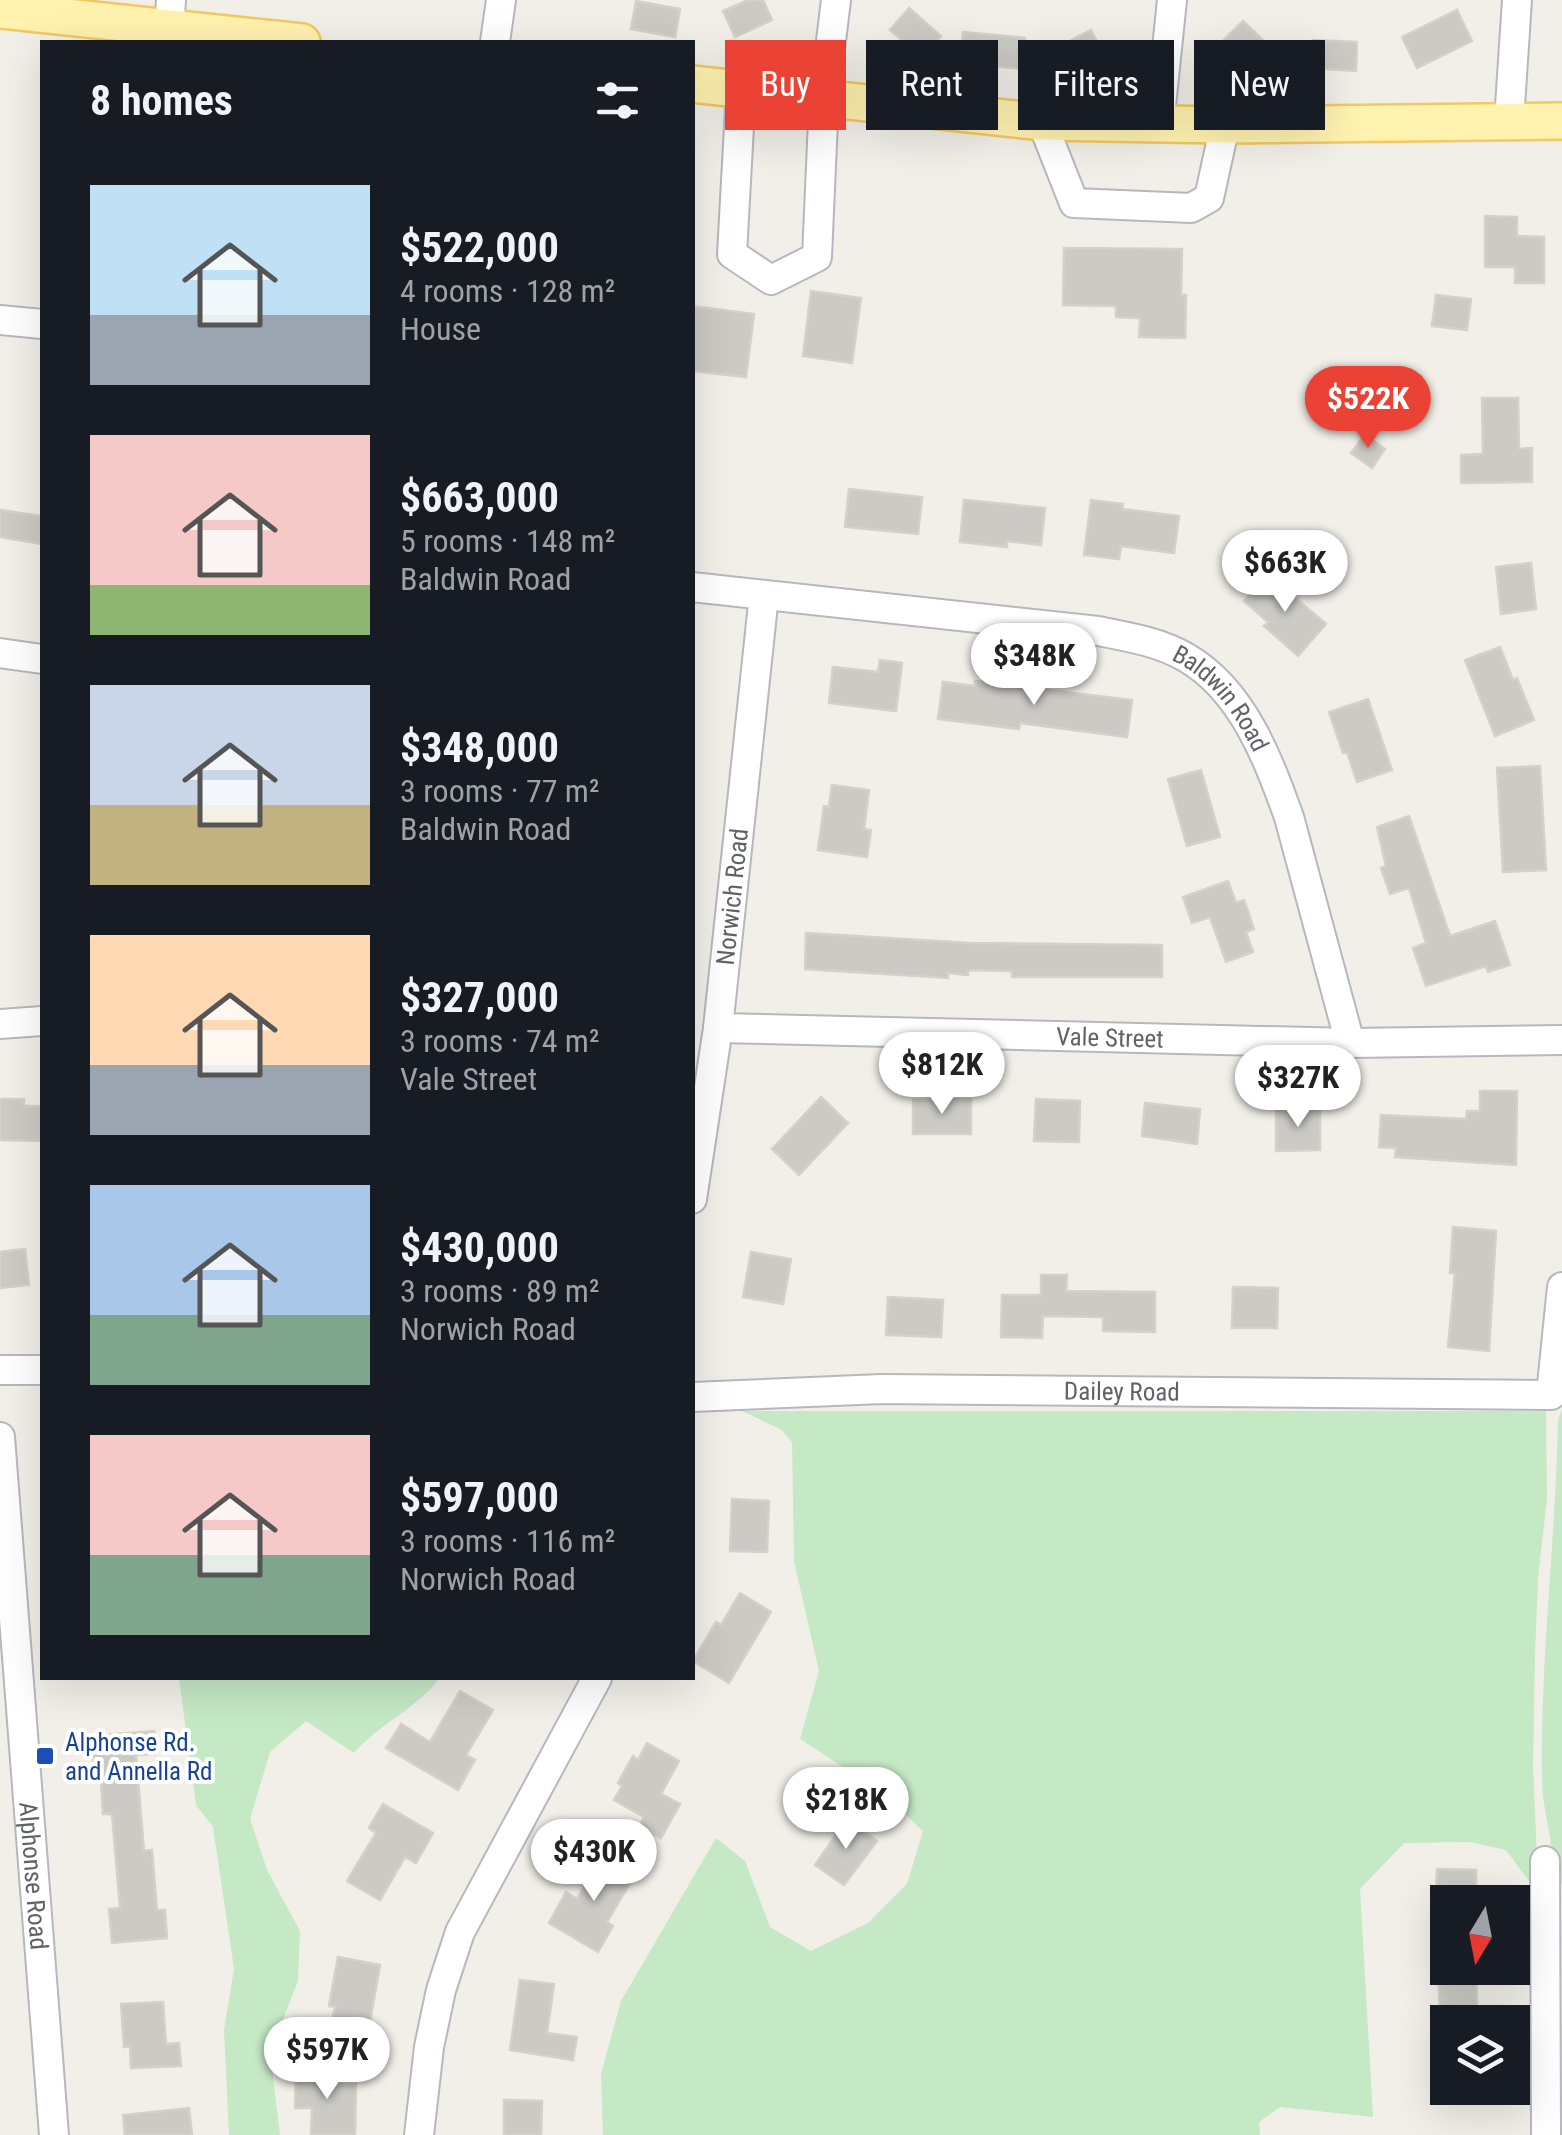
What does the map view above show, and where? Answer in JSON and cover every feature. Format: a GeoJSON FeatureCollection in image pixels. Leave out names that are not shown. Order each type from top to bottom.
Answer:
{"type":"FeatureCollection","features":[{"type":"Feature","properties":{"kind":"main road"},"geometry":{"type":"LineString","coordinates":[[0,10],[170,14],[293,40]]}},
{"type":"Feature","properties":{"kind":"main road"},"geometry":{"type":"LineString","coordinates":[[695,84],[725,88]]}},
{"type":"Feature","properties":{"kind":"main road"},"geometry":{"type":"LineString","coordinates":[[846,100],[1018,119]]}},
{"type":"Feature","properties":{"kind":"main road"},"geometry":{"type":"LineString","coordinates":[[1325,124],[1562,121]]}},
{"type":"Feature","properties":{"kind":"street"},"geometry":{"type":"LineString","coordinates":[[495,40],[501,0]]}},
{"type":"Feature","properties":{"kind":"street"},"geometry":{"type":"LineString","coordinates":[[831,40],[836,0]]}},
{"type":"Feature","properties":{"kind":"street"},"geometry":{"type":"LineString","coordinates":[[1168,40],[1172,0]]}},
{"type":"Feature","properties":{"kind":"street"},"geometry":{"type":"LineString","coordinates":[[1510,121],[1517,0]]}},
{"type":"Feature","properties":{"kind":"street"},"geometry":{"type":"LineString","coordinates":[[738,130],[732,254],[771,280],[817,257],[823,130]]}},
{"type":"Feature","properties":{"kind":"street"},"geometry":{"type":"LineString","coordinates":[[1045,130],[1074,203],[1191,208],[1209,198],[1224,130]]}},
{"type":"Feature","properties":{"kind":"street"},"geometry":{"type":"LineString","coordinates":[[0,320],[40,324]]}},
{"type":"Feature","properties":{"kind":"street","name":"Baldwin Road"},"geometry":{"type":"LineString","coordinates":[[695,588],[1098,631],[1162,646],[1189,659],[1237,706],[1277,783],[1350,1043]]}},
{"type":"Feature","properties":{"kind":"street","name":"Norwich Road"},"geometry":{"type":"LineString","coordinates":[[695,1179],[718,1028],[764,595]]}},
{"type":"Feature","properties":{"kind":"street"},"geometry":{"type":"LineString","coordinates":[[0,653],[40,658]]}},
{"type":"Feature","properties":{"kind":"street"},"geometry":{"type":"LineString","coordinates":[[0,1024],[40,1021]]}},
{"type":"Feature","properties":{"kind":"street","name":"Vale Street"},"geometry":{"type":"LineString","coordinates":[[718,1028],[1350,1043],[1562,1040]]}},
{"type":"Feature","properties":{"kind":"street","name":"Dailey Road"},"geometry":{"type":"LineString","coordinates":[[695,1398],[882,1389],[1550,1395],[1562,1287]]}},
{"type":"Feature","properties":{"kind":"street"},"geometry":{"type":"LineString","coordinates":[[0,1370],[40,1370]]}},
{"type":"Feature","properties":{"kind":"street","name":"Alphonse Road"},"geometry":{"type":"LineString","coordinates":[[0,1437],[10,1709],[54,2135]]}},
{"type":"Feature","properties":{"kind":"street"},"geometry":{"type":"LineString","coordinates":[[419,2135],[433,2028],[460,1932],[597,1680]]}},
{"type":"Feature","properties":{"kind":"street"},"geometry":{"type":"LineString","coordinates":[[1545,1861],[1553,2006],[1546,2135]]}},
{"type":"Feature","properties":{"kind":"green space"},"geometry":{"type":"Polygon","coordinates":[[[1562,1409],[1562,1884],[1553,1884],[1543,1791],[1542,1733],[1558,1420],[1562,1409]]]}},
{"type":"Feature","properties":{"kind":"green space"},"geometry":{"type":"Polygon","coordinates":[[[742,1411],[1546,1411],[1547,1498],[1538,1578],[1533,1766],[1538,1878],[1529,1881],[1506,1850],[1470,1842],[1404,1843],[1360,1889],[1373,2117],[1280,2107],[1259,2122],[1260,2135],[603,2135],[601,2074],[621,2001],[716,1838],[745,1861],[770,1927],[811,1951],[868,1923],[907,1884],[923,1831],[883,1793],[800,1739],[819,1671],[794,1561],[792,1442],[782,1430],[742,1411]]]}},
{"type":"Feature","properties":{"kind":"green space"},"geometry":{"type":"Polygon","coordinates":[[[179,1680],[438,1680],[354,1753],[306,1721],[270,1752],[250,1819],[267,1870],[300,1931],[298,1981],[270,2052],[280,2135],[229,2135],[224,2030],[234,1969],[213,1827],[196,1805],[179,1680]]]}},
{"type":"Feature","properties":{"kind":"building"},"geometry":{"type":"Polygon","coordinates":[[[748,0],[763,0],[772,20],[735,37],[723,11],[748,0]]]}},
{"type":"Feature","properties":{"kind":"building"},"geometry":{"type":"Polygon","coordinates":[[[636,1],[680,9],[675,37],[631,29],[636,1]]]}},
{"type":"Feature","properties":{"kind":"building"},"geometry":{"type":"Polygon","coordinates":[[[909,8],[941,36],[938,40],[901,40],[890,30],[909,8]]]}},
{"type":"Feature","properties":{"kind":"building"},"geometry":{"type":"Polygon","coordinates":[[[1457,10],[1472,41],[1417,68],[1402,37],[1457,10]]]}},
{"type":"Feature","properties":{"kind":"building"},"geometry":{"type":"Polygon","coordinates":[[[1243,21],[1263,40],[1224,40],[1243,21]]]}},
{"type":"Feature","properties":{"kind":"building"},"geometry":{"type":"Polygon","coordinates":[[[1091,30],[1096,40],[1072,40],[1091,30]]]}},
{"type":"Feature","properties":{"kind":"building"},"geometry":{"type":"Polygon","coordinates":[[[963,32],[1025,38],[1018,40],[1018,69],[998,67],[998,40],[962,40],[963,32]]]}},
{"type":"Feature","properties":{"kind":"building"},"geometry":{"type":"Polygon","coordinates":[[[1325,41],[1357,42],[1356,71],[1325,69],[1325,41]]]}},
{"type":"Feature","properties":{"kind":"building"},"geometry":{"type":"Polygon","coordinates":[[[1485,216],[1517,217],[1517,236],[1544,237],[1544,283],[1515,283],[1515,267],[1485,267],[1485,216]]]}},
{"type":"Feature","properties":{"kind":"building"},"geometry":{"type":"Polygon","coordinates":[[[1064,248],[1182,249],[1185,338],[1139,337],[1140,318],[1116,317],[1116,306],[1063,305],[1064,248]]]}},
{"type":"Feature","properties":{"kind":"building"},"geometry":{"type":"Polygon","coordinates":[[[811,291],[861,298],[852,363],[803,356],[811,291]]]}},
{"type":"Feature","properties":{"kind":"building"},"geometry":{"type":"Polygon","coordinates":[[[1436,295],[1471,299],[1467,330],[1432,326],[1436,295]]]}},
{"type":"Feature","properties":{"kind":"building"},"geometry":{"type":"Polygon","coordinates":[[[695,306],[754,314],[746,377],[695,371],[695,306]]]}},
{"type":"Feature","properties":{"kind":"building"},"geometry":{"type":"Polygon","coordinates":[[[1482,398],[1518,398],[1519,449],[1532,448],[1532,482],[1461,483],[1461,455],[1483,454],[1482,398]]]}},
{"type":"Feature","properties":{"kind":"building"},"geometry":{"type":"Polygon","coordinates":[[[1365,435],[1385,449],[1372,468],[1351,453],[1365,435]]]}},
{"type":"Feature","properties":{"kind":"building"},"geometry":{"type":"Polygon","coordinates":[[[849,489],[922,497],[918,534],[845,527],[849,489]]]}},
{"type":"Feature","properties":{"kind":"building"},"geometry":{"type":"Polygon","coordinates":[[[964,500],[1045,508],[1041,545],[1007,541],[1007,547],[960,542],[964,500]]]}},
{"type":"Feature","properties":{"kind":"building"},"geometry":{"type":"Polygon","coordinates":[[[1091,500],[1123,504],[1122,509],[1179,516],[1174,553],[1121,546],[1119,559],[1084,555],[1091,500]]]}},
{"type":"Feature","properties":{"kind":"building"},"geometry":{"type":"Polygon","coordinates":[[[0,510],[40,516],[40,544],[0,537],[0,510]]]}},
{"type":"Feature","properties":{"kind":"building"},"geometry":{"type":"Polygon","coordinates":[[[1531,563],[1536,609],[1501,614],[1496,567],[1531,563]]]}},
{"type":"Feature","properties":{"kind":"building"},"geometry":{"type":"Polygon","coordinates":[[[1267,574],[1326,624],[1298,656],[1264,626],[1268,622],[1244,601],[1267,574]]]}},
{"type":"Feature","properties":{"kind":"building"},"geometry":{"type":"Polygon","coordinates":[[[1500,647],[1534,720],[1495,736],[1465,660],[1500,647]]]}},
{"type":"Feature","properties":{"kind":"building"},"geometry":{"type":"Polygon","coordinates":[[[880,660],[902,663],[896,711],[829,703],[833,667],[878,672],[880,660]]]}},
{"type":"Feature","properties":{"kind":"building"},"geometry":{"type":"Polygon","coordinates":[[[975,681],[1132,700],[1127,737],[1020,723],[1019,729],[938,719],[943,682],[975,686],[975,681]]]}},
{"type":"Feature","properties":{"kind":"building"},"geometry":{"type":"Polygon","coordinates":[[[1368,699],[1392,770],[1357,782],[1329,712],[1368,699]]]}},
{"type":"Feature","properties":{"kind":"building"},"geometry":{"type":"Polygon","coordinates":[[[1540,766],[1546,870],[1503,872],[1497,768],[1540,766]]]}},
{"type":"Feature","properties":{"kind":"building"},"geometry":{"type":"Polygon","coordinates":[[[1201,770],[1220,837],[1187,846],[1168,779],[1201,770]]]}},
{"type":"Feature","properties":{"kind":"building"},"geometry":{"type":"Polygon","coordinates":[[[832,785],[869,790],[864,829],[871,830],[867,857],[818,850],[824,806],[829,807],[832,785]]]}},
{"type":"Feature","properties":{"kind":"building"},"geometry":{"type":"Polygon","coordinates":[[[1409,816],[1450,936],[1495,921],[1510,965],[1488,972],[1486,966],[1426,986],[1413,948],[1426,943],[1409,888],[1390,894],[1381,868],[1386,866],[1377,827],[1409,816]]]}},
{"type":"Feature","properties":{"kind":"building"},"geometry":{"type":"Polygon","coordinates":[[[1228,881],[1236,903],[1244,900],[1254,929],[1246,932],[1253,952],[1226,962],[1210,917],[1192,923],[1183,897],[1228,881]]]}},
{"type":"Feature","properties":{"kind":"building"},"geometry":{"type":"Polygon","coordinates":[[[806,933],[970,943],[1162,945],[1162,977],[1012,977],[1012,971],[968,970],[968,975],[948,973],[948,978],[805,969],[806,933]]]}},
{"type":"Feature","properties":{"kind":"building"},"geometry":{"type":"Polygon","coordinates":[[[1480,1091],[1517,1091],[1516,1165],[1395,1157],[1396,1148],[1379,1147],[1381,1115],[1466,1119],[1467,1111],[1480,1111],[1480,1091]]]}},
{"type":"Feature","properties":{"kind":"building"},"geometry":{"type":"Polygon","coordinates":[[[821,1097],[848,1123],[799,1175],[772,1149],[821,1097]]]}},
{"type":"Feature","properties":{"kind":"building"},"geometry":{"type":"Polygon","coordinates":[[[0,1099],[24,1099],[24,1106],[40,1106],[40,1141],[0,1140],[0,1099]]]}},
{"type":"Feature","properties":{"kind":"building"},"geometry":{"type":"Polygon","coordinates":[[[971,1099],[971,1134],[913,1134],[913,1100],[971,1099]]]}},
{"type":"Feature","properties":{"kind":"building"},"geometry":{"type":"Polygon","coordinates":[[[1036,1099],[1080,1101],[1079,1142],[1034,1141],[1036,1099]]]}},
{"type":"Feature","properties":{"kind":"building"},"geometry":{"type":"Polygon","coordinates":[[[1145,1103],[1200,1109],[1197,1144],[1142,1136],[1145,1103]]]}},
{"type":"Feature","properties":{"kind":"building"},"geometry":{"type":"Polygon","coordinates":[[[1276,1109],[1320,1109],[1320,1150],[1276,1151],[1276,1109]]]}},
{"type":"Feature","properties":{"kind":"building"},"geometry":{"type":"Polygon","coordinates":[[[1453,1227],[1496,1231],[1489,1351],[1448,1347],[1455,1273],[1450,1273],[1453,1227]]]}},
{"type":"Feature","properties":{"kind":"building"},"geometry":{"type":"Polygon","coordinates":[[[25,1249],[29,1285],[0,1288],[0,1252],[25,1249]]]}},
{"type":"Feature","properties":{"kind":"building"},"geometry":{"type":"Polygon","coordinates":[[[751,1252],[791,1259],[783,1304],[743,1297],[751,1252]]]}},
{"type":"Feature","properties":{"kind":"building"},"geometry":{"type":"Polygon","coordinates":[[[1041,1275],[1067,1275],[1066,1291],[1155,1292],[1155,1332],[1103,1331],[1103,1317],[1043,1316],[1042,1338],[1001,1337],[1002,1295],[1041,1295],[1041,1275]]]}},
{"type":"Feature","properties":{"kind":"building"},"geometry":{"type":"Polygon","coordinates":[[[1233,1287],[1278,1288],[1277,1328],[1232,1328],[1233,1287]]]}},
{"type":"Feature","properties":{"kind":"building"},"geometry":{"type":"Polygon","coordinates":[[[888,1297],[943,1300],[941,1337],[886,1335],[888,1297]]]}},
{"type":"Feature","properties":{"kind":"building"},"geometry":{"type":"Polygon","coordinates":[[[732,1499],[769,1501],[767,1552],[730,1551],[732,1499]]]}},
{"type":"Feature","properties":{"kind":"building"},"geometry":{"type":"Polygon","coordinates":[[[740,1593],[771,1612],[729,1683],[695,1662],[716,1622],[721,1625],[740,1593]]]}},
{"type":"Feature","properties":{"kind":"building"},"geometry":{"type":"Polygon","coordinates":[[[460,1691],[493,1710],[466,1755],[475,1760],[458,1790],[386,1748],[401,1724],[430,1742],[460,1691]]]}},
{"type":"Feature","properties":{"kind":"building"},"geometry":{"type":"Polygon","coordinates":[[[154,1731],[155,1754],[136,1755],[144,1851],[152,1850],[157,1910],[165,1910],[167,1938],[112,1943],[109,1909],[120,1908],[112,1814],[103,1814],[101,1781],[95,1782],[91,1736],[154,1731]]]}},
{"type":"Feature","properties":{"kind":"building"},"geometry":{"type":"Polygon","coordinates":[[[647,1743],[679,1761],[661,1794],[680,1804],[661,1838],[640,1826],[644,1817],[614,1800],[622,1786],[618,1783],[633,1756],[638,1760],[647,1743]]]}},
{"type":"Feature","properties":{"kind":"building"},"geometry":{"type":"Polygon","coordinates":[[[383,1804],[433,1833],[416,1863],[405,1857],[380,1900],[347,1881],[376,1833],[369,1828],[383,1804]]]}},
{"type":"Feature","properties":{"kind":"building"},"geometry":{"type":"Polygon","coordinates":[[[847,1819],[877,1841],[844,1885],[815,1865],[847,1819]]]}},
{"type":"Feature","properties":{"kind":"building"},"geometry":{"type":"Polygon","coordinates":[[[604,1854],[636,1873],[607,1922],[613,1926],[598,1952],[549,1923],[566,1892],[577,1899],[604,1854]]]}},
{"type":"Feature","properties":{"kind":"building"},"geometry":{"type":"Polygon","coordinates":[[[1437,1869],[1476,1870],[1476,1885],[1437,1885],[1437,1869]]]}},
{"type":"Feature","properties":{"kind":"building"},"geometry":{"type":"Polygon","coordinates":[[[338,1957],[380,1965],[369,2027],[332,2020],[335,2007],[329,2006],[338,1957]]]}},
{"type":"Feature","properties":{"kind":"building"},"geometry":{"type":"Polygon","coordinates":[[[520,1980],[554,1984],[547,2033],[577,2037],[573,2060],[510,2050],[520,1980]]]}},
{"type":"Feature","properties":{"kind":"building"},"geometry":{"type":"Polygon","coordinates":[[[1439,1985],[1476,1985],[1477,2005],[1440,2005],[1439,1985]]]}},
{"type":"Feature","properties":{"kind":"building"},"geometry":{"type":"Polygon","coordinates":[[[163,2002],[166,2044],[179,2043],[181,2066],[131,2068],[130,2046],[124,2047],[121,2004],[163,2002]]]}},
{"type":"Feature","properties":{"kind":"building"},"geometry":{"type":"Polygon","coordinates":[[[296,2070],[340,2071],[339,2084],[356,2084],[355,2135],[311,2135],[312,2108],[295,2108],[296,2070]]]}},
{"type":"Feature","properties":{"kind":"building"},"geometry":{"type":"Polygon","coordinates":[[[504,2100],[542,2101],[541,2135],[504,2135],[504,2100]]]}},
{"type":"Feature","properties":{"kind":"building"},"geometry":{"type":"Polygon","coordinates":[[[189,2108],[192,2135],[125,2135],[123,2115],[189,2108]]]}},
{"type":"Feature","properties":{"kind":"place","name":"Alphonse Rd. and Annella Rd"},"geometry":{"type":"Point","coordinates":[45,1756]}}]}
